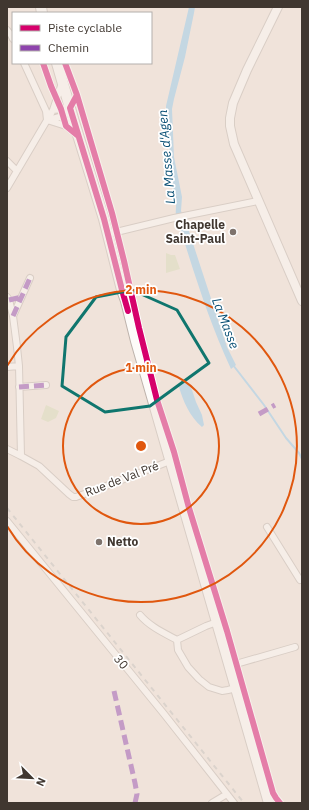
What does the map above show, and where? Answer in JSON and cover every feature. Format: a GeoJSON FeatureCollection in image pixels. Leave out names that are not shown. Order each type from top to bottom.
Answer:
{"type":"FeatureCollection","features":[{"type":"Feature","properties":{"kind":"main road"},"geometry":{"type":"LineString","coordinates":[[57,64],[108,234],[136,341],[269,803]]}},
{"type":"Feature","properties":{"kind":"street"},"geometry":{"type":"LineString","coordinates":[[278,7],[240,85],[233,103],[230,126],[234,144],[302,301]]}},
{"type":"Feature","properties":{"kind":"street"},"geometry":{"type":"LineString","coordinates":[[24,64],[46,111],[48,120]]}},
{"type":"Feature","properties":{"kind":"street"},"geometry":{"type":"LineString","coordinates":[[7,188],[48,120],[53,110],[62,81]]}},
{"type":"Feature","properties":{"kind":"street"},"geometry":{"type":"LineString","coordinates":[[48,120],[63,116],[70,108]]}},
{"type":"Feature","properties":{"kind":"street"},"geometry":{"type":"LineString","coordinates":[[53,110],[70,108]]}},
{"type":"Feature","properties":{"kind":"street"},"geometry":{"type":"LineString","coordinates":[[48,120],[66,126],[79,137]]}},
{"type":"Feature","properties":{"kind":"street"},"geometry":{"type":"LineString","coordinates":[[7,161],[17,171]]}},
{"type":"Feature","properties":{"kind":"street"},"geometry":{"type":"LineString","coordinates":[[108,234],[187,215],[258,201]]}},
{"type":"Feature","properties":{"kind":"street"},"geometry":{"type":"LineString","coordinates":[[14,316],[30,278]]}},
{"type":"Feature","properties":{"kind":"street"},"geometry":{"type":"LineString","coordinates":[[7,449],[21,456],[19,366],[14,316],[8,298],[22,297]]}},
{"type":"Feature","properties":{"kind":"street"},"geometry":{"type":"LineString","coordinates":[[7,367],[19,366]]}},
{"type":"Feature","properties":{"kind":"street"},"geometry":{"type":"LineString","coordinates":[[19,387],[46,385]]}},
{"type":"Feature","properties":{"kind":"street","name":"Rue de Val Pré"},"geometry":{"type":"LineString","coordinates":[[21,456],[39,466],[73,497],[101,488],[170,461]]}},
{"type":"Feature","properties":{"kind":"street","name":"30"},"geometry":{"type":"LineString","coordinates":[[7,521],[164,714],[234,803]]}},
{"type":"Feature","properties":{"kind":"street"},"geometry":{"type":"LineString","coordinates":[[267,527],[301,581]]}},
{"type":"Feature","properties":{"kind":"street"},"geometry":{"type":"LineString","coordinates":[[140,615],[144,620],[163,633],[177,640]]}},
{"type":"Feature","properties":{"kind":"street"},"geometry":{"type":"LineString","coordinates":[[177,640],[217,622]]}},
{"type":"Feature","properties":{"kind":"street"},"geometry":{"type":"LineString","coordinates":[[177,640],[178,650],[188,667],[198,679],[209,687],[222,691],[236,688]]}},
{"type":"Feature","properties":{"kind":"street"},"geometry":{"type":"LineString","coordinates":[[230,666],[295,647]]}},
{"type":"Feature","properties":{"kind":"street"},"geometry":{"type":"LineString","coordinates":[[212,803],[227,794]]}},
{"type":"Feature","properties":{"kind":"highlighted area"},"geometry":{"type":"Polygon","coordinates":[[[132,290],[177,310],[209,363],[150,406],[105,412],[62,386],[66,337],[96,297],[132,290]]]}},
{"type":"Feature","properties":{"kind":"green space"},"geometry":{"type":"Polygon","coordinates":[[[166,253],[175,255],[180,269],[166,273],[166,253]]]}},
{"type":"Feature","properties":{"kind":"green space"},"geometry":{"type":"Polygon","coordinates":[[[46,405],[59,411],[56,418],[48,422],[41,419],[46,405]]]}},
{"type":"Feature","properties":{"kind":"water"},"geometry":{"type":"Polygon","coordinates":[[[189,7],[195,7],[185,57],[172,109],[174,157],[182,197],[181,211],[186,222],[227,347],[236,365],[231,369],[223,352],[197,282],[176,217],[176,197],[173,188],[166,106],[189,7]]]}},
{"type":"Feature","properties":{"kind":"water"},"geometry":{"type":"Polygon","coordinates":[[[183,382],[188,384],[192,390],[202,415],[204,425],[202,427],[191,414],[185,403],[179,387],[183,382]]]}},
{"type":"Feature","properties":{"kind":"waterway","name":"La Masse"},"geometry":{"type":"LineString","coordinates":[[233,365],[264,405],[302,459]]}},
{"type":"Feature","properties":{"kind":"railway"},"geometry":{"type":"LineString","coordinates":[[7,508],[244,803]]}},
{"type":"Feature","properties":{"kind":"marked path"},"geometry":{"type":"LineString","coordinates":[[13,316],[30,278]]}},
{"type":"Feature","properties":{"kind":"marked path"},"geometry":{"type":"LineString","coordinates":[[9,300],[22,297]]}},
{"type":"Feature","properties":{"kind":"marked path"},"geometry":{"type":"LineString","coordinates":[[19,387],[46,385]]}},
{"type":"Feature","properties":{"kind":"marked path"},"geometry":{"type":"LineString","coordinates":[[259,414],[275,405]]}},
{"type":"Feature","properties":{"kind":"marked path"},"geometry":{"type":"LineString","coordinates":[[114,691],[135,783],[137,794],[135,803]]}},
{"type":"Feature","properties":{"kind":"cycle path"},"geometry":{"type":"LineString","coordinates":[[43,64],[66,126],[77,135]]}},
{"type":"Feature","properties":{"kind":"cycle path"},"geometry":{"type":"LineString","coordinates":[[65,64],[77,95],[70,108],[104,219],[128,311]]}},
{"type":"Feature","properties":{"kind":"cycle path"},"geometry":{"type":"LineString","coordinates":[[77,95],[112,213],[157,400],[227,631],[273,793],[280,803]]}},
{"type":"Feature","properties":{"kind":"place","name":"Chapelle Saint-Paul"},"geometry":{"type":"Point","coordinates":[233,232]}},
{"type":"Feature","properties":{"kind":"place","name":"Netto"},"geometry":{"type":"Point","coordinates":[99,542]}},
{"type":"Feature","properties":{"kind":"water label","name":"La Masse d'Agen"},"geometry":{"type":"Point","coordinates":[166,157]}}]}
